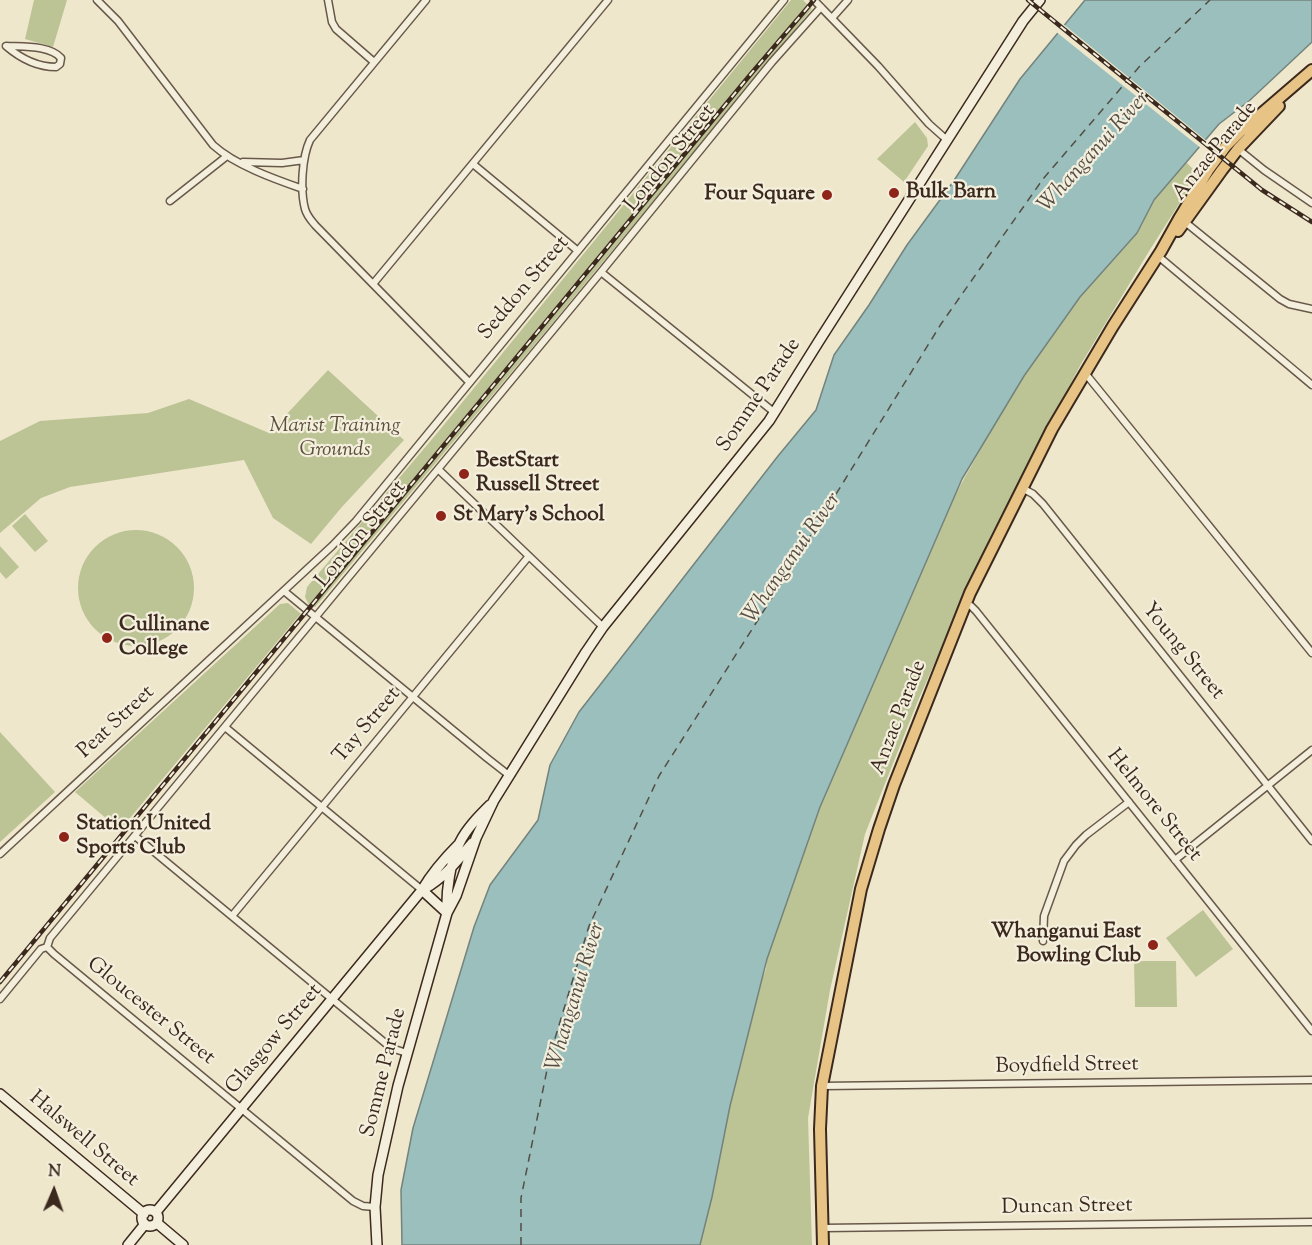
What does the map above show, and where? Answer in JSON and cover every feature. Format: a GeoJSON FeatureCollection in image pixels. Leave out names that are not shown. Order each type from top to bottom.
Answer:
{"type":"FeatureCollection","features":[{"type":"Feature","properties":{"kind":"main road","name":"Somme Parade"},"geometry":{"type":"LineString","coordinates":[[377,1245],[375,1207],[378,1175],[407,1053],[447,913],[456,896],[476,838],[494,800],[603,627],[775,413],[1023,21],[1040,0]]}},
{"type":"Feature","properties":{"kind":"main road","name":"Anzac Parade"},"geometry":{"type":"LineString","coordinates":[[823,1245],[820,1128],[822,1086],[861,889],[894,784],[966,604],[1052,429],[1113,326],[1160,254],[1238,149],[1312,70]]}},
{"type":"Feature","properties":{"kind":"main road","name":"Anzac Parade"},"geometry":{"type":"LineString","coordinates":[[1160,254],[1179,218],[1226,146],[1303,79]]}},
{"type":"Feature","properties":{"kind":"main road","name":"Somme Parade"},"geometry":{"type":"LineString","coordinates":[[447,913],[446,894],[459,844],[480,814],[494,800]]}},
{"type":"Feature","properties":{"kind":"main road","name":"Glasgow Street"},"geometry":{"type":"LineString","coordinates":[[422,890],[435,883],[452,867],[476,838]]}},
{"type":"Feature","properties":{"kind":"main road","name":"Glasgow Street"},"geometry":{"type":"LineString","coordinates":[[156,1212],[459,844]]}},
{"type":"Feature","properties":{"kind":"main road"},"geometry":{"type":"LineString","coordinates":[[422,890],[447,913]]}},
{"type":"Feature","properties":{"kind":"main road","name":"Halswell Street"},"geometry":{"type":"LineString","coordinates":[[0,1094],[144,1214]]}},
{"type":"Feature","properties":{"kind":"main road"},"geometry":{"type":"LineString","coordinates":[[148,1210],[156,1212],[157,1223],[150,1226],[146,1224],[142,1218],[148,1210]]}},
{"type":"Feature","properties":{"kind":"main road"},"geometry":{"type":"LineString","coordinates":[[157,1223],[183,1245]]}},
{"type":"Feature","properties":{"kind":"main road"},"geometry":{"type":"LineString","coordinates":[[128,1245],[146,1224]]}},
{"type":"Feature","properties":{"kind":"street"},"geometry":{"type":"LineString","coordinates":[[97,0],[118,21],[213,145],[226,156],[303,189]]}},
{"type":"Feature","properties":{"kind":"street"},"geometry":{"type":"LineString","coordinates":[[328,0],[332,22],[336,29],[374,62]]}},
{"type":"Feature","properties":{"kind":"street"},"geometry":{"type":"LineString","coordinates":[[426,0],[310,140],[304,160],[305,210],[309,218],[469,382]]}},
{"type":"Feature","properties":{"kind":"street"},"geometry":{"type":"LineString","coordinates":[[373,284],[608,0]]}},
{"type":"Feature","properties":{"kind":"street","name":"Seddon Street"},"geometry":{"type":"LineString","coordinates":[[284,591],[356,521],[784,0]]}},
{"type":"Feature","properties":{"kind":"street"},"geometry":{"type":"LineString","coordinates":[[814,0],[878,66],[935,130],[947,140]]}},
{"type":"Feature","properties":{"kind":"street"},"geometry":{"type":"LineString","coordinates":[[832,18],[848,0]]}},
{"type":"Feature","properties":{"kind":"street","name":"London Street"},"geometry":{"type":"LineString","coordinates":[[0,999],[41,949],[47,947],[50,938],[772,62],[821,7]]}},
{"type":"Feature","properties":{"kind":"street"},"geometry":{"type":"LineString","coordinates":[[0,42],[17,56],[49,67],[56,68],[61,61],[58,54],[40,48],[6,46]]}},
{"type":"Feature","properties":{"kind":"street"},"geometry":{"type":"LineString","coordinates":[[1238,149],[1312,203]]}},
{"type":"Feature","properties":{"kind":"street"},"geometry":{"type":"LineString","coordinates":[[170,201],[226,156]]}},
{"type":"Feature","properties":{"kind":"street"},"geometry":{"type":"LineString","coordinates":[[240,162],[282,163],[304,160]]}},
{"type":"Feature","properties":{"kind":"street"},"geometry":{"type":"LineString","coordinates":[[472,164],[578,251]]}},
{"type":"Feature","properties":{"kind":"street"},"geometry":{"type":"LineString","coordinates":[[1185,222],[1280,299],[1289,304],[1312,309]]}},
{"type":"Feature","properties":{"kind":"street"},"geometry":{"type":"LineString","coordinates":[[1160,254],[1312,384]]}},
{"type":"Feature","properties":{"kind":"street"},"geometry":{"type":"LineString","coordinates":[[601,272],[775,413]]}},
{"type":"Feature","properties":{"kind":"street"},"geometry":{"type":"LineString","coordinates":[[1085,373],[1312,653]]}},
{"type":"Feature","properties":{"kind":"street"},"geometry":{"type":"LineString","coordinates":[[438,469],[603,627]]}},
{"type":"Feature","properties":{"kind":"street","name":"Young Street"},"geometry":{"type":"LineString","coordinates":[[1022,487],[1043,504],[1312,841]]}},
{"type":"Feature","properties":{"kind":"street","name":"Tay Street"},"geometry":{"type":"LineString","coordinates":[[232,916],[529,556]]}},
{"type":"Feature","properties":{"kind":"street"},"geometry":{"type":"LineString","coordinates":[[284,591],[510,776]]}},
{"type":"Feature","properties":{"kind":"street","name":"Peat Street"},"geometry":{"type":"LineString","coordinates":[[0,854],[284,591]]}},
{"type":"Feature","properties":{"kind":"street","name":"Helmore Street"},"geometry":{"type":"LineString","coordinates":[[966,604],[976,611],[1312,1031]]}},
{"type":"Feature","properties":{"kind":"street"},"geometry":{"type":"LineString","coordinates":[[225,727],[422,890]]}},
{"type":"Feature","properties":{"kind":"street"},"geometry":{"type":"LineString","coordinates":[[1175,860],[1312,750]]}},
{"type":"Feature","properties":{"kind":"street"},"geometry":{"type":"LineString","coordinates":[[1043,941],[1044,916],[1064,861],[1076,845],[1129,802]]}},
{"type":"Feature","properties":{"kind":"street"},"geometry":{"type":"LineString","coordinates":[[135,836],[391,1047],[407,1053]]}},
{"type":"Feature","properties":{"kind":"street","name":"Gloucester Street"},"geometry":{"type":"LineString","coordinates":[[47,947],[353,1201],[363,1206],[375,1207]]}},
{"type":"Feature","properties":{"kind":"street","name":"Boydfield Street"},"geometry":{"type":"LineString","coordinates":[[822,1086],[1312,1080]]}},
{"type":"Feature","properties":{"kind":"street","name":"Duncan Street"},"geometry":{"type":"LineString","coordinates":[[823,1228],[1312,1222]]}},
{"type":"Feature","properties":{"kind":"green space"},"geometry":{"type":"Polygon","coordinates":[[[34,0],[67,0],[53,47],[25,39],[34,0]]]}},
{"type":"Feature","properties":{"kind":"green space"},"geometry":{"type":"Polygon","coordinates":[[[791,0],[803,0],[812,9],[322,599],[315,607],[309,605],[305,597],[307,587],[438,432],[791,0]]]}},
{"type":"Feature","properties":{"kind":"green space"},"geometry":{"type":"Polygon","coordinates":[[[915,122],[927,138],[928,146],[904,182],[877,159],[915,122]]]}},
{"type":"Feature","properties":{"kind":"green space"},"geometry":{"type":"Polygon","coordinates":[[[1185,161],[1198,174],[1081,364],[991,535],[917,703],[865,834],[830,990],[808,1118],[812,1245],[698,1245],[733,1059],[766,969],[789,881],[896,615],[960,486],[1034,354],[1112,250],[1185,161]]]}},
{"type":"Feature","properties":{"kind":"green space","name":"Marist Training Grounds"},"geometry":{"type":"Polygon","coordinates":[[[328,370],[404,440],[311,544],[273,518],[244,460],[70,487],[41,498],[0,533],[0,441],[40,421],[148,413],[189,399],[269,433],[328,370]]]}},
{"type":"Feature","properties":{"kind":"green space"},"geometry":{"type":"Polygon","coordinates":[[[25,514],[48,541],[35,552],[12,526],[25,514]]]}},
{"type":"Feature","properties":{"kind":"green space"},"geometry":{"type":"Polygon","coordinates":[[[136,530],[158,534],[177,547],[190,566],[194,588],[190,610],[177,629],[158,642],[136,646],[114,642],[95,629],[82,610],[78,588],[82,566],[95,547],[114,534],[136,530]]]}},
{"type":"Feature","properties":{"kind":"green space"},"geometry":{"type":"Polygon","coordinates":[[[0,546],[19,567],[6,579],[0,572],[0,546]]]}},
{"type":"Feature","properties":{"kind":"green space"},"geometry":{"type":"Polygon","coordinates":[[[288,603],[301,614],[120,830],[75,792],[280,604],[288,603]]]}},
{"type":"Feature","properties":{"kind":"green space"},"geometry":{"type":"Polygon","coordinates":[[[0,732],[55,792],[0,842],[0,732]]]}},
{"type":"Feature","properties":{"kind":"green space"},"geometry":{"type":"Polygon","coordinates":[[[1203,910],[1233,949],[1196,977],[1166,938],[1203,910]]]}},
{"type":"Feature","properties":{"kind":"green space"},"geometry":{"type":"Polygon","coordinates":[[[1134,961],[1176,961],[1177,1007],[1135,1007],[1134,961]]]}},
{"type":"Feature","properties":{"kind":"water","name":"Whanganui River"},"geometry":{"type":"Polygon","coordinates":[[[1085,0],[1312,0],[1312,42],[1249,101],[1219,124],[1154,200],[1137,233],[1080,297],[1024,376],[962,479],[820,807],[767,959],[730,1106],[700,1245],[402,1245],[401,1190],[413,1128],[474,927],[490,885],[538,820],[550,765],[579,712],[816,410],[834,355],[907,245],[953,182],[1020,79],[1085,0]]]}},
{"type":"Feature","properties":{"kind":"pier"},"geometry":{"type":"Polygon","coordinates":[[[1062,23],[1208,142],[1202,149],[1055,31],[1062,23]]]}},
{"type":"Feature","properties":{"kind":"ferry route"},"geometry":{"type":"LineString","coordinates":[[521,1245],[521,1198],[550,1055],[589,926],[659,776],[941,324],[1043,179],[1139,67],[1210,0]]}},
{"type":"Feature","properties":{"kind":"railway"},"geometry":{"type":"LineString","coordinates":[[0,982],[814,0]]}},
{"type":"Feature","properties":{"kind":"railway"},"geometry":{"type":"LineString","coordinates":[[1028,0],[1262,190],[1312,222]]}},
{"type":"Feature","properties":{"kind":"place","name":"Bulk Barn"},"geometry":{"type":"Point","coordinates":[894,193]}},
{"type":"Feature","properties":{"kind":"place","name":"Four Square"},"geometry":{"type":"Point","coordinates":[827,195]}},
{"type":"Feature","properties":{"kind":"place","name":"BestStart Russell Street"},"geometry":{"type":"Point","coordinates":[464,474]}},
{"type":"Feature","properties":{"kind":"place","name":"St Mary's School"},"geometry":{"type":"Point","coordinates":[441,516]}},
{"type":"Feature","properties":{"kind":"place","name":"Cullinane College"},"geometry":{"type":"Point","coordinates":[107,638]}},
{"type":"Feature","properties":{"kind":"place","name":"Station United Sports Club"},"geometry":{"type":"Point","coordinates":[64,837]}},
{"type":"Feature","properties":{"kind":"place","name":"Whanganui East Bowling Club"},"geometry":{"type":"Point","coordinates":[1153,945]}}]}
